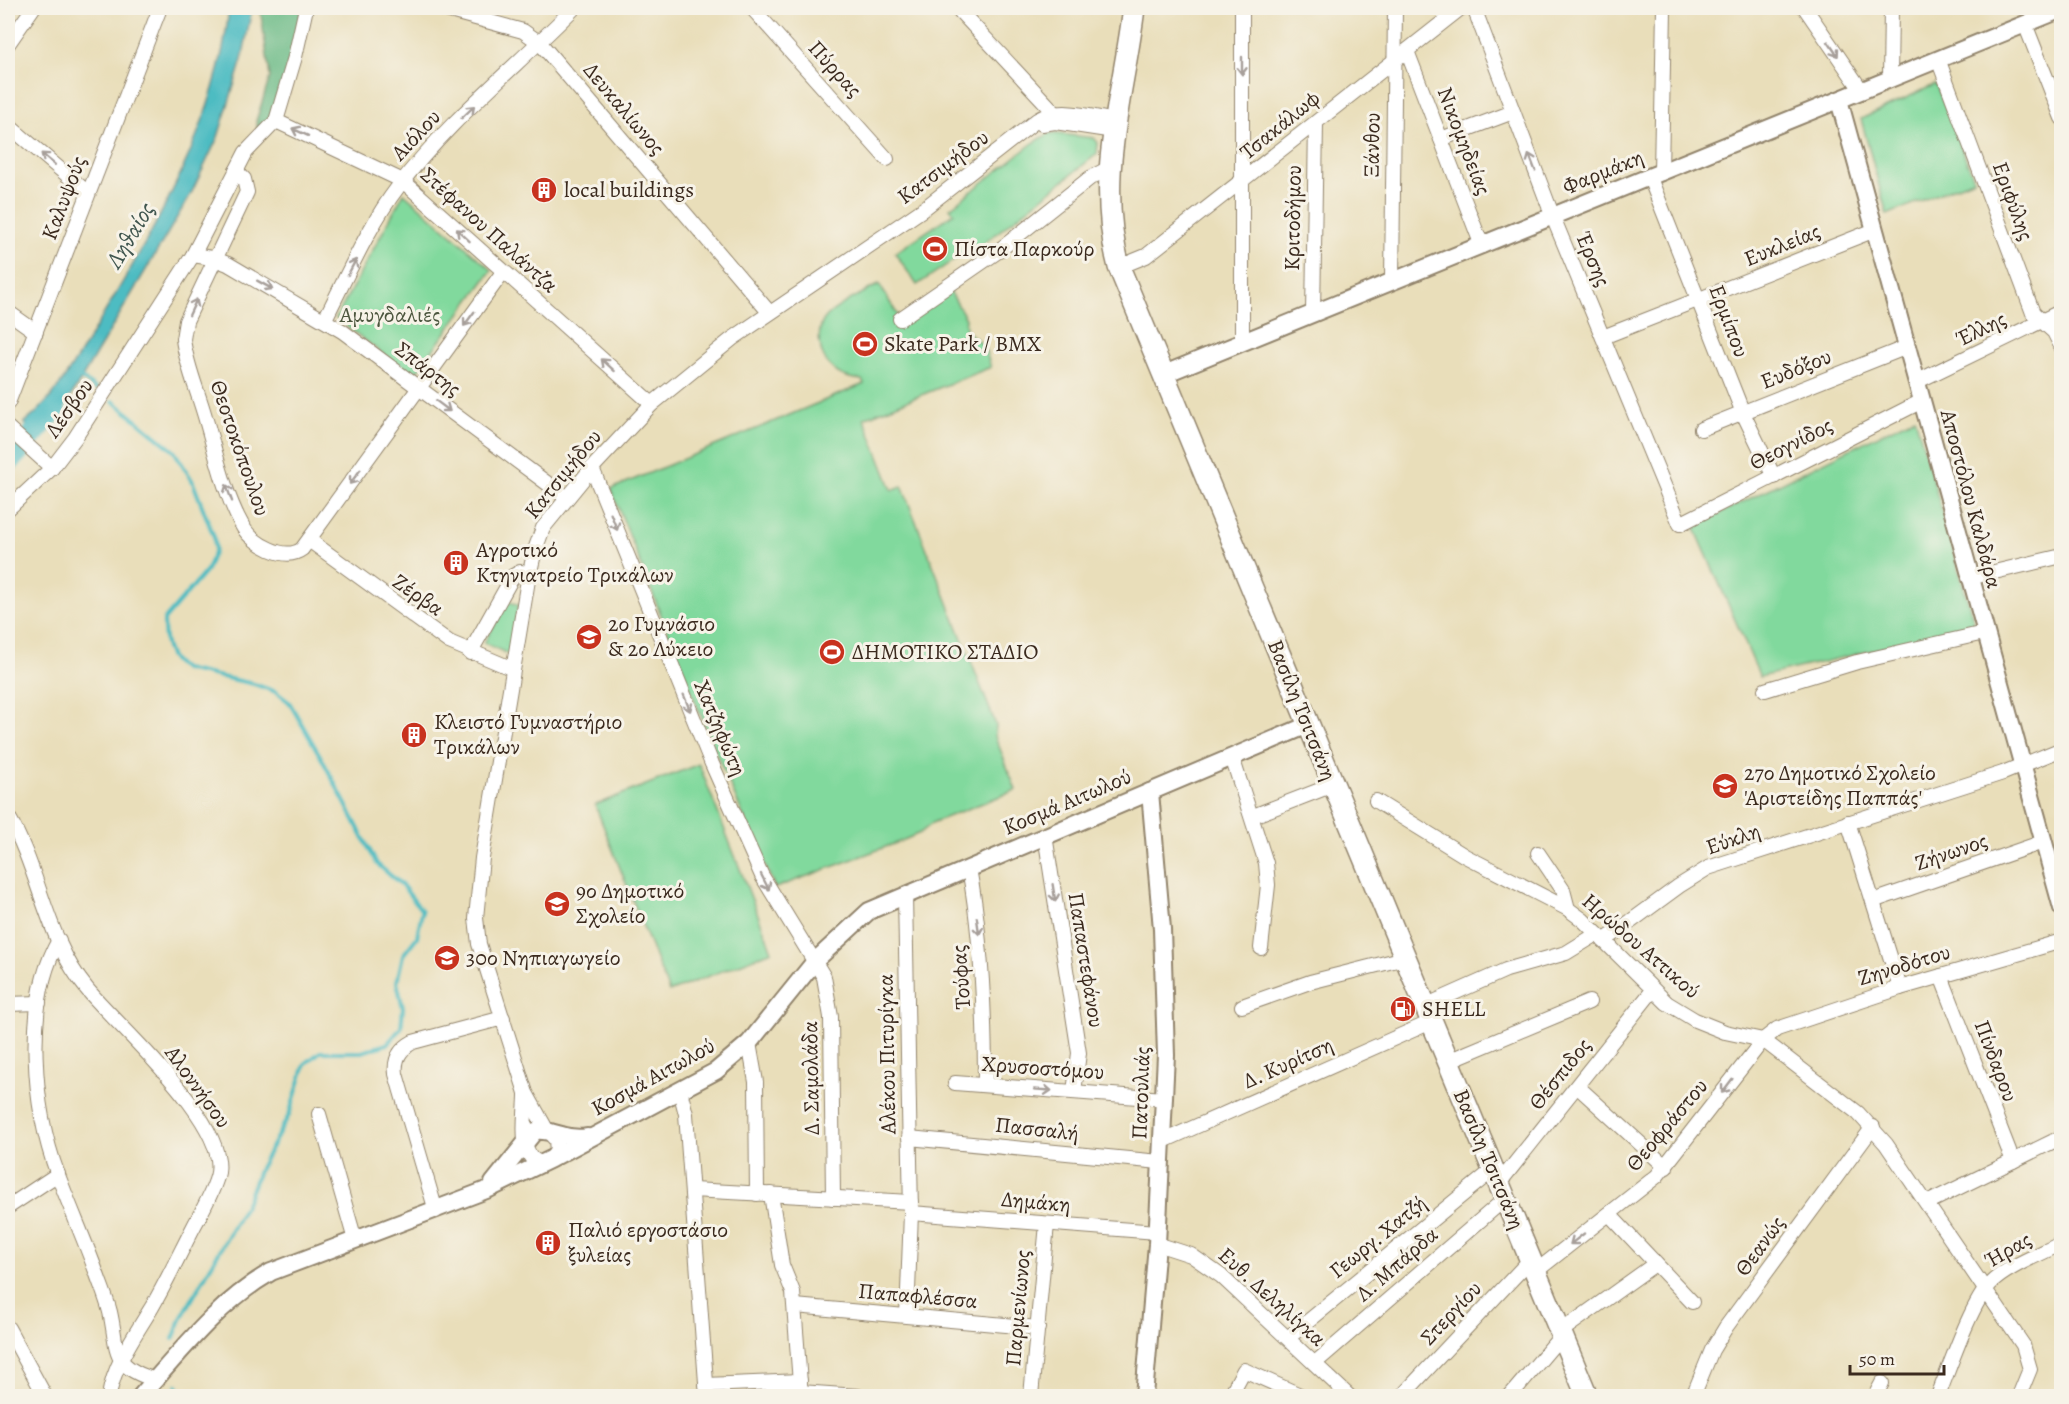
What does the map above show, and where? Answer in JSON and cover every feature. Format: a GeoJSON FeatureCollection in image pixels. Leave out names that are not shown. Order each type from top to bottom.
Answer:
{"type":"FeatureCollection","features":[{"type":"Feature","properties":{"kind":"main road","name":"Βασίλη Τσιτσάνη"},"geometry":{"type":"LineString","coordinates":[[1134,8],[1109,168],[1111,234],[1119,267],[1587,1396]]}},
{"type":"Feature","properties":{"kind":"street"},"geometry":{"type":"LineString","coordinates":[[8,44],[33,8]]}},
{"type":"Feature","properties":{"kind":"street","name":"Καλυψούς"},"geometry":{"type":"LineString","coordinates":[[8,404],[160,8]]}},
{"type":"Feature","properties":{"kind":"street"},"geometry":{"type":"LineString","coordinates":[[276,121],[293,67],[306,8]]}},
{"type":"Feature","properties":{"kind":"street","name":"Δευκαλίωνος"},"geometry":{"type":"LineString","coordinates":[[439,8],[523,31],[540,43],[769,312]]}},
{"type":"Feature","properties":{"kind":"street","name":"Αιόλου"},"geometry":{"type":"LineString","coordinates":[[325,319],[387,202],[403,181],[429,151],[573,8]]}},
{"type":"Feature","properties":{"kind":"street","name":"Πύρρας"},"geometry":{"type":"LineString","coordinates":[[752,8],[887,159]]}},
{"type":"Feature","properties":{"kind":"street"},"geometry":{"type":"LineString","coordinates":[[957,8],[1055,113],[1115,126]]}},
{"type":"Feature","properties":{"kind":"street"},"geometry":{"type":"LineString","coordinates":[[1242,8],[1242,343]]}},
{"type":"Feature","properties":{"kind":"street","name":"Ξάνθου"},"geometry":{"type":"LineString","coordinates":[[1392,282],[1395,8]]}},
{"type":"Feature","properties":{"kind":"street","name":"Τσακάλωφ"},"geometry":{"type":"LineString","coordinates":[[1119,267],[1146,256],[1242,183],[1461,8]]}},
{"type":"Feature","properties":{"kind":"street","name":"Έρσης"},"geometry":{"type":"LineString","coordinates":[[1474,8],[1553,217],[1680,524]]}},
{"type":"Feature","properties":{"kind":"street"},"geometry":{"type":"LineString","coordinates":[[1656,175],[1664,8]]}},
{"type":"Feature","properties":{"kind":"street"},"geometry":{"type":"LineString","coordinates":[[1805,8],[1862,91]]}},
{"type":"Feature","properties":{"kind":"street"},"geometry":{"type":"LineString","coordinates":[[1890,79],[1891,8]]}},
{"type":"Feature","properties":{"kind":"street","name":"Φαρμάκη"},"geometry":{"type":"LineString","coordinates":[[1162,375],[2061,9]]}},
{"type":"Feature","properties":{"kind":"street"},"geometry":{"type":"LineString","coordinates":[[2025,24],[2061,118]]}},
{"type":"Feature","properties":{"kind":"street","name":"Νικομηδείας"},"geometry":{"type":"LineString","coordinates":[[1407,51],[1482,246]]}},
{"type":"Feature","properties":{"kind":"street","name":"Εριφύλης"},"geometry":{"type":"LineString","coordinates":[[1938,59],[2032,313],[2054,332],[2061,348]]}},
{"type":"Feature","properties":{"kind":"street"},"geometry":{"type":"LineString","coordinates":[[1031,87],[1041,121]]}},
{"type":"Feature","properties":{"kind":"street","name":"Αποστόλου Καλδάρα"},"geometry":{"type":"LineString","coordinates":[[1839,100],[2061,908]]}},
{"type":"Feature","properties":{"kind":"street"},"geometry":{"type":"LineString","coordinates":[[1441,139],[1513,112]]}},
{"type":"Feature","properties":{"kind":"street"},"geometry":{"type":"LineString","coordinates":[[1041,121],[1055,113]]}},
{"type":"Feature","properties":{"kind":"street","name":"Λέσβου"},"geometry":{"type":"LineString","coordinates":[[8,509],[75,438],[152,322],[193,255],[249,147],[276,121]]}},
{"type":"Feature","properties":{"kind":"street","name":"Στέφανου Παλάντζα"},"geometry":{"type":"LineString","coordinates":[[276,121],[403,181],[652,404]]}},
{"type":"Feature","properties":{"kind":"street"},"geometry":{"type":"LineString","coordinates":[[1041,121],[1115,126]]}},
{"type":"Feature","properties":{"kind":"street","name":"Κατσιμήδου"},"geometry":{"type":"LineString","coordinates":[[526,1093],[479,944],[476,903],[525,599],[543,528],[592,468],[652,404],[706,358],[769,312],[922,210],[1041,121]]}},
{"type":"Feature","properties":{"kind":"street","name":"Κριτοδήμου"},"geometry":{"type":"LineString","coordinates":[[1313,314],[1316,123]]}},
{"type":"Feature","properties":{"kind":"street"},"geometry":{"type":"LineString","coordinates":[[8,125],[88,193]]}},
{"type":"Feature","properties":{"kind":"street"},"geometry":{"type":"LineString","coordinates":[[900,319],[997,252],[1090,178],[1109,168]]}},
{"type":"Feature","properties":{"kind":"street","name":"Θεοτοκόπουλου"},"geometry":{"type":"LineString","coordinates":[[236,171],[244,179],[247,192],[186,321],[183,339],[221,469],[243,527],[253,538],[272,549],[290,554],[300,550],[309,540],[503,272]]}},
{"type":"Feature","properties":{"kind":"street","name":"Ερμίπου"},"geometry":{"type":"LineString","coordinates":[[1656,175],[1699,300],[1743,412],[1774,477]]}},
{"type":"Feature","properties":{"kind":"street","name":"Ευκλείας"},"geometry":{"type":"LineString","coordinates":[[1603,337],[1875,230]]}},
{"type":"Feature","properties":{"kind":"street","name":"Σπάρτης"},"geometry":{"type":"LineString","coordinates":[[193,255],[215,258],[325,319],[567,498]]}},
{"type":"Feature","properties":{"kind":"street","name":"Έλλης"},"geometry":{"type":"LineString","coordinates":[[1916,382],[2061,311]]}},
{"type":"Feature","properties":{"kind":"street"},"geometry":{"type":"LineString","coordinates":[[8,312],[36,332]]}},
{"type":"Feature","properties":{"kind":"street","name":"Ευδόξου"},"geometry":{"type":"LineString","coordinates":[[1701,429],[1907,347]]}},
{"type":"Feature","properties":{"kind":"street","name":"Θεογνίδος"},"geometry":{"type":"LineString","coordinates":[[1680,524],[1922,401]]}},
{"type":"Feature","properties":{"kind":"street"},"geometry":{"type":"LineString","coordinates":[[8,428],[50,466]]}},
{"type":"Feature","properties":{"kind":"street","name":"Χατζηφώτη"},"geometry":{"type":"LineString","coordinates":[[592,468],[712,764],[762,876],[816,960]]}},
{"type":"Feature","properties":{"kind":"street","name":"Ζέρβα"},"geometry":{"type":"LineString","coordinates":[[309,540],[435,633],[470,653],[513,669]]}},
{"type":"Feature","properties":{"kind":"street"},"geometry":{"type":"LineString","coordinates":[[1969,578],[2061,556]]}},
{"type":"Feature","properties":{"kind":"street"},"geometry":{"type":"LineString","coordinates":[[470,653],[516,573],[530,573]]}},
{"type":"Feature","properties":{"kind":"street"},"geometry":{"type":"LineString","coordinates":[[504,591],[525,599]]}},
{"type":"Feature","properties":{"kind":"street"},"geometry":{"type":"LineString","coordinates":[[1765,690],[1857,662],[1984,633]]}},
{"type":"Feature","properties":{"kind":"street","name":"Κοσμά Αιτωλού"},"geometry":{"type":"LineString","coordinates":[[141,1396],[227,1303],[248,1286],[271,1272],[489,1189],[680,1091],[723,1066],[749,1043],[816,960],[863,915],[1045,835],[1308,725]]}},
{"type":"Feature","properties":{"kind":"street","name":"Εύκλη"},"geometry":{"type":"LineString","coordinates":[[1428,1014],[1499,973],[1566,953],[1601,938],[1708,868],[2022,765],[2061,749]]}},
{"type":"Feature","properties":{"kind":"street"},"geometry":{"type":"LineString","coordinates":[[1232,757],[1253,816],[1267,874],[1261,948]]}},
{"type":"Feature","properties":{"kind":"street"},"geometry":{"type":"LineString","coordinates":[[1253,816],[1333,785]]}},
{"type":"Feature","properties":{"kind":"street","name":"Πατουλιάς"},"geometry":{"type":"LineString","coordinates":[[1144,1396],[1157,1238],[1164,1098],[1164,979],[1150,792]]}},
{"type":"Feature","properties":{"kind":"street","name":"Ηρώδου Αττικού"},"geometry":{"type":"LineString","coordinates":[[1376,801],[1465,856],[1568,909],[1601,938],[1667,1004],[1695,1020],[1738,1037],[1763,1040],[1843,1099],[1873,1127],[2023,1345],[2030,1366],[2019,1396]]}},
{"type":"Feature","properties":{"kind":"street","name":"Αλοννήσου"},"geometry":{"type":"LineString","coordinates":[[8,816],[26,850],[59,940],[86,988],[145,1050],[204,1124],[220,1160],[217,1181],[167,1281],[121,1360],[109,1396]]}},
{"type":"Feature","properties":{"kind":"street"},"geometry":{"type":"LineString","coordinates":[[1848,822],[1900,988]]}},
{"type":"Feature","properties":{"kind":"street","name":"Παπαστεφάνου"},"geometry":{"type":"LineString","coordinates":[[1045,835],[1078,1053],[1074,1092]]}},
{"type":"Feature","properties":{"kind":"street","name":"Ζήνωνος"},"geometry":{"type":"LineString","coordinates":[[1873,901],[2043,842]]}},
{"type":"Feature","properties":{"kind":"street"},"geometry":{"type":"LineString","coordinates":[[1538,853],[1563,890],[1568,909]]}},
{"type":"Feature","properties":{"kind":"street","name":"Τούφας"},"geometry":{"type":"LineString","coordinates":[[969,868],[980,937],[985,1085]]}},
{"type":"Feature","properties":{"kind":"street","name":"Αλέκου Πιτυρίγκα"},"geometry":{"type":"LineString","coordinates":[[906,895],[911,1208],[907,1316]]}},
{"type":"Feature","properties":{"kind":"street"},"geometry":{"type":"LineString","coordinates":[[59,940],[45,970],[39,1003],[36,1047],[39,1090],[49,1146],[57,1174],[105,1296],[114,1348],[131,1370],[156,1380]]}},
{"type":"Feature","properties":{"kind":"street","name":"Ζηνοδότου"},"geometry":{"type":"LineString","coordinates":[[1763,1040],[1777,1029],[1797,1020],[2061,941]]}},
{"type":"Feature","properties":{"kind":"street"},"geometry":{"type":"LineString","coordinates":[[1242,1006],[1310,982],[1405,958]]}},
{"type":"Feature","properties":{"kind":"street","name":"Δ. Σαμολάδα"},"geometry":{"type":"LineString","coordinates":[[816,960],[828,991],[831,1017],[833,1198]]}},
{"type":"Feature","properties":{"kind":"street","name":"Πίνδαρου"},"geometry":{"type":"LineString","coordinates":[[1941,976],[2013,1161]]}},
{"type":"Feature","properties":{"kind":"street","name":"Θέσπιδος"},"geometry":{"type":"LineString","coordinates":[[1500,1183],[1653,990]]}},
{"type":"Feature","properties":{"kind":"street"},"geometry":{"type":"LineString","coordinates":[[1448,1061],[1589,1002]]}},
{"type":"Feature","properties":{"kind":"street"},"geometry":{"type":"LineString","coordinates":[[8,1004],[39,1003]]}},
{"type":"Feature","properties":{"kind":"street","name":"Δ. Κυρίτση"},"geometry":{"type":"LineString","coordinates":[[1161,1142],[1428,1014]]}},
{"type":"Feature","properties":{"kind":"street"},"geometry":{"type":"LineString","coordinates":[[436,1211],[396,1074],[397,1059],[404,1048],[417,1041],[503,1018]]}},
{"type":"Feature","properties":{"kind":"street","name":"Θεοφράστου"},"geometry":{"type":"LineString","coordinates":[[1533,1266],[1609,1214],[1666,1167],[1763,1040]]}},
{"type":"Feature","properties":{"kind":"street"},"geometry":{"type":"LineString","coordinates":[[749,1043],[756,1082],[764,1194],[782,1265],[791,1283],[795,1306],[800,1390]]}},
{"type":"Feature","properties":{"kind":"street","name":"Χρυσοστόμου"},"geometry":{"type":"LineString","coordinates":[[955,1083],[1164,1098]]}},
{"type":"Feature","properties":{"kind":"street"},"geometry":{"type":"LineString","coordinates":[[1578,1087],[1666,1167]]}},
{"type":"Feature","properties":{"kind":"street"},"geometry":{"type":"LineString","coordinates":[[680,1091],[686,1114],[706,1391],[800,1390],[858,1396]]}},
{"type":"Feature","properties":{"kind":"street"},"geometry":{"type":"LineString","coordinates":[[526,1093],[557,1145],[546,1161],[528,1156],[525,1142],[526,1093]]}},
{"type":"Feature","properties":{"kind":"street"},"geometry":{"type":"LineString","coordinates":[[319,1114],[355,1240]]}},
{"type":"Feature","properties":{"kind":"street","name":"Θεανώς"},"geometry":{"type":"LineString","coordinates":[[1693,1396],[1712,1350],[1726,1327],[1873,1127]]}},
{"type":"Feature","properties":{"kind":"street"},"geometry":{"type":"LineString","coordinates":[[489,1189],[535,1131],[569,1139],[594,1136]]}},
{"type":"Feature","properties":{"kind":"street"},"geometry":{"type":"LineString","coordinates":[[1927,1203],[2061,1137]]}},
{"type":"Feature","properties":{"kind":"street","name":"Πασσαλή"},"geometry":{"type":"LineString","coordinates":[[909,1138],[1160,1162]]}},
{"type":"Feature","properties":{"kind":"street"},"geometry":{"type":"LineString","coordinates":[[8,1207],[57,1174]]}},
{"type":"Feature","properties":{"kind":"street","name":"Γεωργ. Χατζή"},"geometry":{"type":"LineString","coordinates":[[1288,1337],[1500,1183]]}},
{"type":"Feature","properties":{"kind":"street","name":"Λ. Μπάρδα"},"geometry":{"type":"LineString","coordinates":[[1315,1363],[1500,1183]]}},
{"type":"Feature","properties":{"kind":"street","name":"Δημάκη"},"geometry":{"type":"LineString","coordinates":[[692,1190],[833,1198],[1157,1238]]}},
{"type":"Feature","properties":{"kind":"street"},"geometry":{"type":"LineString","coordinates":[[1609,1214],[1692,1302]]}},
{"type":"Feature","properties":{"kind":"street","name":"Παρμενίωνος"},"geometry":{"type":"LineString","coordinates":[[1032,1396],[1047,1224]]}},
{"type":"Feature","properties":{"kind":"street","name":"Ευθ. Δεληλίγκα"},"geometry":{"type":"LineString","coordinates":[[1157,1238],[1205,1264],[1288,1337],[1349,1396]]}},
{"type":"Feature","properties":{"kind":"street","name":"Ήρας"},"geometry":{"type":"LineString","coordinates":[[1938,1396],[1984,1290],[2000,1276],[2061,1243]]}},
{"type":"Feature","properties":{"kind":"street"},"geometry":{"type":"LineString","coordinates":[[1510,1396],[1560,1334],[1655,1264]]}},
{"type":"Feature","properties":{"kind":"street","name":"Στεργίου"},"geometry":{"type":"LineString","coordinates":[[1402,1396],[1533,1266]]}},
{"type":"Feature","properties":{"kind":"street","name":"Παπαφλέσσα"},"geometry":{"type":"LineString","coordinates":[[795,1306],[1038,1328]]}},
{"type":"Feature","properties":{"kind":"street"},"geometry":{"type":"LineString","coordinates":[[8,1328],[45,1396]]}},
{"type":"Feature","properties":{"kind":"street"},"geometry":{"type":"LineString","coordinates":[[1230,1396],[1244,1370],[1302,1396]]}},
{"type":"Feature","properties":{"kind":"street"},"geometry":{"type":"LineString","coordinates":[[1875,1396],[1881,1383]]}},
{"type":"Feature","properties":{"kind":"green space"},"geometry":{"type":"Polygon","coordinates":[[[260,8],[303,8],[278,108],[261,129],[258,129],[256,121],[270,77],[260,8]]]}},
{"type":"Feature","properties":{"kind":"green space"},"geometry":{"type":"Polygon","coordinates":[[[1936,84],[1974,179],[1887,215],[1861,119],[1936,84]]]}},
{"type":"Feature","properties":{"kind":"green space"},"geometry":{"type":"Polygon","coordinates":[[[1050,133],[1094,138],[1098,143],[1097,154],[978,248],[976,245],[917,285],[895,253],[954,213],[950,208],[1033,143],[1050,133]]]}},
{"type":"Feature","properties":{"kind":"green space","name":"Αμυγδαλιές"},"geometry":{"type":"Polygon","coordinates":[[[404,193],[492,270],[413,377],[336,318],[404,193]]]}},
{"type":"Feature","properties":{"kind":"green space"},"geometry":{"type":"Polygon","coordinates":[[[879,284],[900,319],[947,286],[966,319],[967,331],[983,345],[991,367],[864,418],[892,490],[902,486],[996,725],[995,736],[1016,790],[934,822],[920,833],[899,842],[775,888],[713,746],[611,489],[864,384],[862,380],[838,373],[828,363],[821,350],[820,328],[832,311],[879,284]]]}},
{"type":"Feature","properties":{"kind":"green space"},"geometry":{"type":"Polygon","coordinates":[[[1915,417],[1975,626],[1760,677],[1694,526],[1915,417]]]}},
{"type":"Feature","properties":{"kind":"green space"},"geometry":{"type":"Polygon","coordinates":[[[508,601],[518,605],[510,655],[484,643],[508,601]]]}},
{"type":"Feature","properties":{"kind":"green space"},"geometry":{"type":"Polygon","coordinates":[[[699,764],[772,951],[669,992],[595,805],[699,764]]]}},
{"type":"Feature","properties":{"kind":"water"},"geometry":{"type":"Polygon","coordinates":[[[229,8],[252,8],[242,60],[218,137],[191,194],[64,408],[42,437],[24,423],[44,405],[68,372],[135,260],[178,179],[211,95],[222,52],[229,8]]]}},
{"type":"Feature","properties":{"kind":"waterway"},"geometry":{"type":"LineString","coordinates":[[79,376],[96,389]]}},
{"type":"Feature","properties":{"kind":"waterway"},"geometry":{"type":"LineString","coordinates":[[113,401],[174,451],[192,480],[214,537],[215,550],[207,570],[164,620],[165,641],[169,654],[184,669],[254,684],[276,692],[289,702],[377,864],[402,885],[422,911],[417,937],[403,955],[397,982],[403,1008],[401,1028],[387,1044],[362,1052],[320,1052],[305,1064],[289,1115],[260,1168],[245,1206],[182,1317],[173,1339]]}},
{"type":"Feature","properties":{"kind":"waterway","name":"Ληθαίος"},"geometry":{"type":"LineString","coordinates":[[8,463],[55,409]]}},
{"type":"Feature","properties":{"kind":"waterway"},"geometry":{"type":"LineString","coordinates":[[177,1385],[180,1396]]}},
{"type":"Feature","properties":{"kind":"place","name":"local buildings"},"geometry":{"type":"Point","coordinates":[544,190]}},
{"type":"Feature","properties":{"kind":"place","name":"Πίστα Παρκούρ"},"geometry":{"type":"Point","coordinates":[935,249]}},
{"type":"Feature","properties":{"kind":"place","name":"Skate Park / BMX"},"geometry":{"type":"Point","coordinates":[865,344]}},
{"type":"Feature","properties":{"kind":"place","name":"Αγροτικό Κτηνιατρείο Τρικάλων"},"geometry":{"type":"Point","coordinates":[456,563]}},
{"type":"Feature","properties":{"kind":"place","name":"2ο Γυμνάσιο & 2ο Λύκειο"},"geometry":{"type":"Point","coordinates":[589,637]}},
{"type":"Feature","properties":{"kind":"place","name":"ΔΗΜΟΤΙΚΟ ΣΤΑΔΙΟ"},"geometry":{"type":"Point","coordinates":[832,652]}},
{"type":"Feature","properties":{"kind":"place","name":"Κλειστό Γυμναστήριο Τρικάλων"},"geometry":{"type":"Point","coordinates":[414,735]}},
{"type":"Feature","properties":{"kind":"place","name":"27ο Δημοτικό Σχολείο 'Αριστείδης Παππάς'"},"geometry":{"type":"Point","coordinates":[1725,786]}},
{"type":"Feature","properties":{"kind":"place","name":"9ο Δημοτικό Σχολείο"},"geometry":{"type":"Point","coordinates":[557,904]}},
{"type":"Feature","properties":{"kind":"place","name":"30ο Νηπιαγωγείο"},"geometry":{"type":"Point","coordinates":[447,958]}},
{"type":"Feature","properties":{"kind":"place","name":"SHELL"},"geometry":{"type":"Point","coordinates":[1403,1009]}},
{"type":"Feature","properties":{"kind":"place","name":"Παλιό εργοστάσιο ξυλείας"},"geometry":{"type":"Point","coordinates":[548,1243]}}]}
